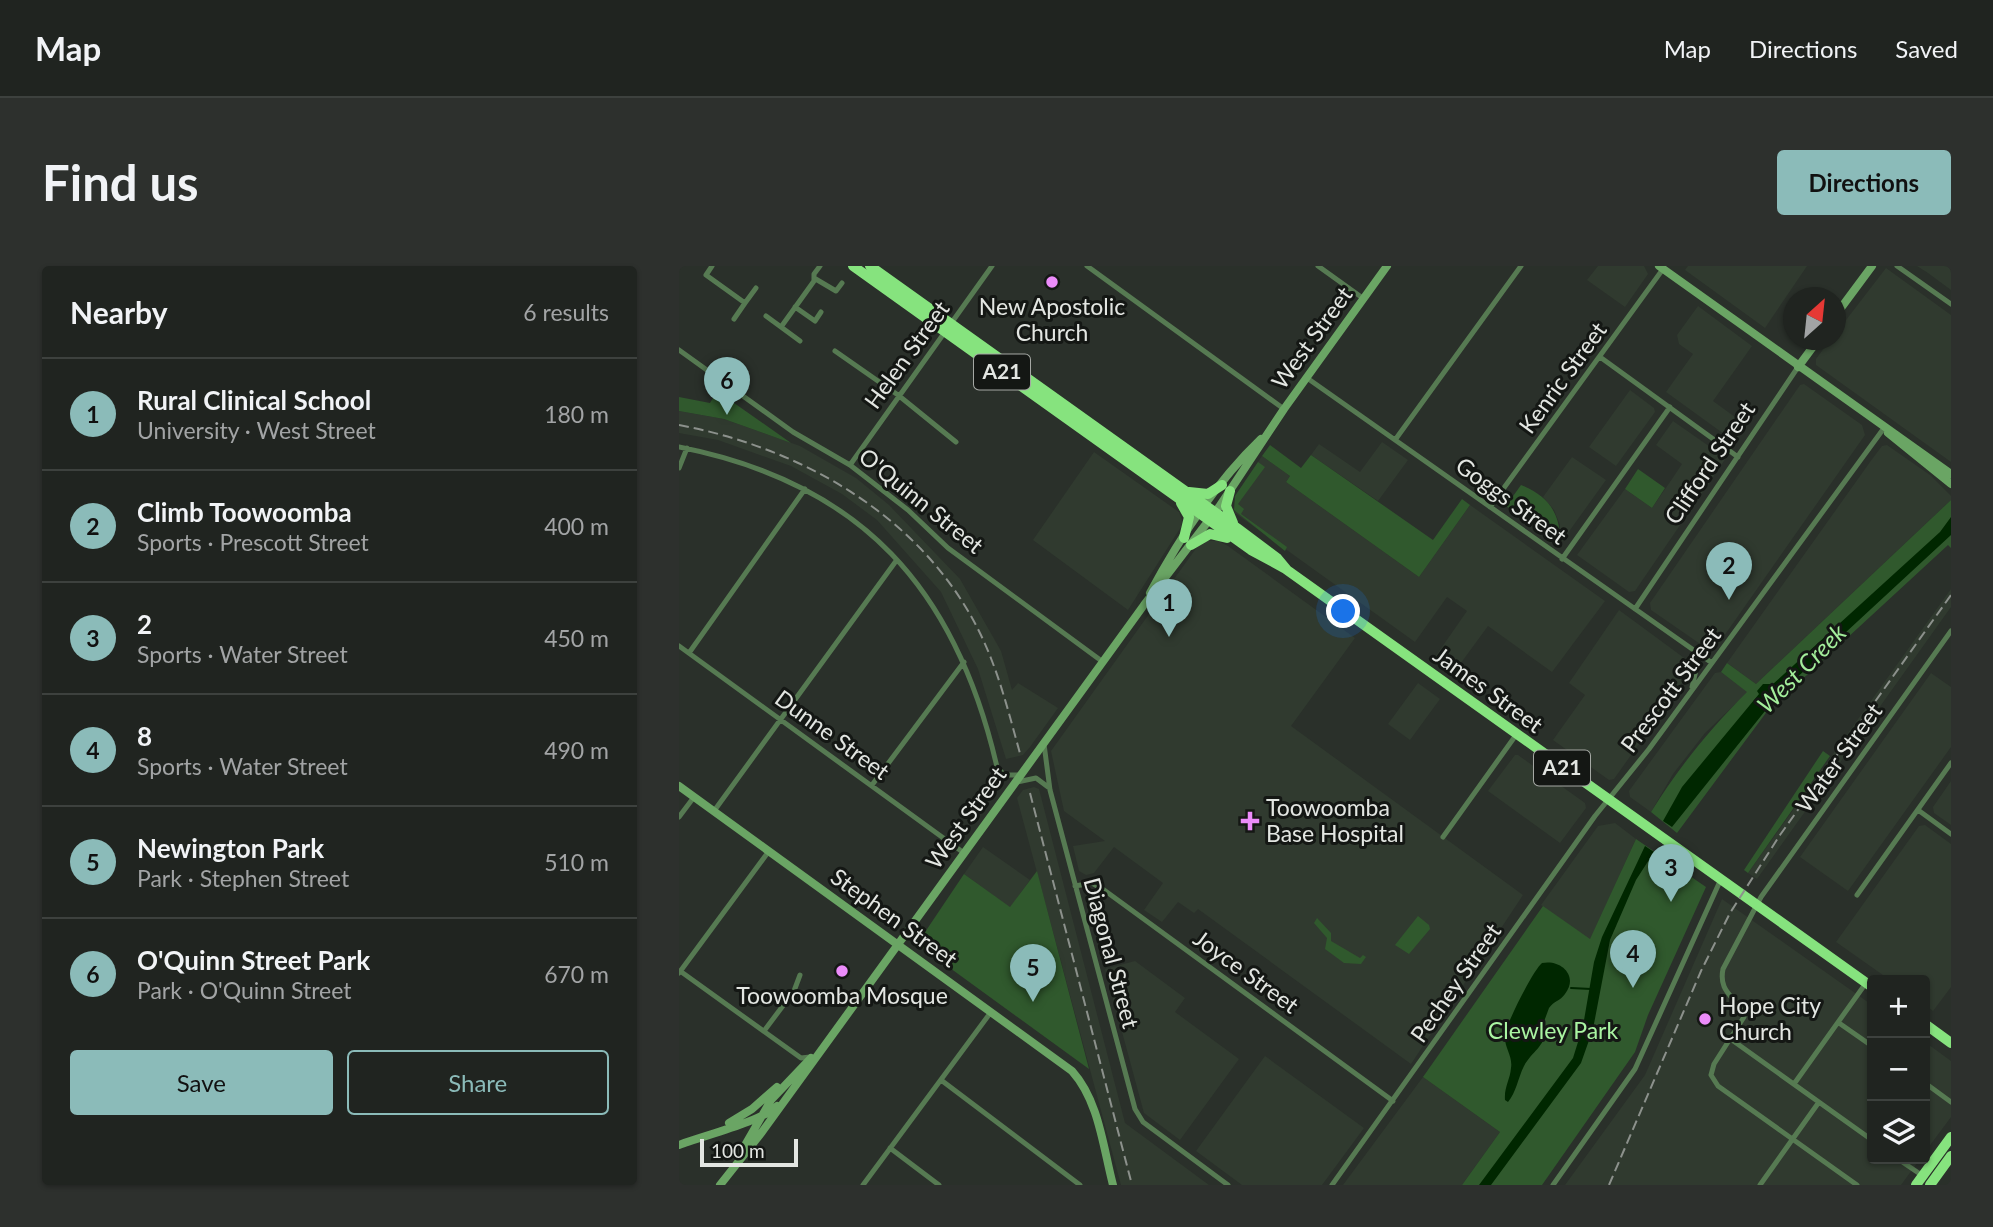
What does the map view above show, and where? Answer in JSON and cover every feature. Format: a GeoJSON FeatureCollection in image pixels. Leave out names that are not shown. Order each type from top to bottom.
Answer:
{"type":"FeatureCollection","features":[{"type":"Feature","properties":{"kind":"highway","name":"James Street"},"geometry":{"type":"LineString","coordinates":[[853,266],[948,328],[1208,513],[1246,547],[1287,570],[1867,984]]}},
{"type":"Feature","properties":{"kind":"highway","name":"James Street"},"geometry":{"type":"LineString","coordinates":[[870,266],[948,328]]}},
{"type":"Feature","properties":{"kind":"highway"},"geometry":{"type":"LineString","coordinates":[[1237,528],[1227,510],[1226,488],[1208,494],[1181,494],[1189,517],[1188,541],[1215,534],[1246,547]]}},
{"type":"Feature","properties":{"kind":"highway","name":"James Street"},"geometry":{"type":"LineString","coordinates":[[1208,513],[1237,528],[1277,558],[1287,570]]}},
{"type":"Feature","properties":{"kind":"highway"},"geometry":{"type":"LineString","coordinates":[[1930,1028],[1951,1043]]}},
{"type":"Feature","properties":{"kind":"highway"},"geometry":{"type":"LineString","coordinates":[[1923,1182],[1951,1137]]}},
{"type":"Feature","properties":{"kind":"highway"},"geometry":{"type":"LineString","coordinates":[[1923,1182],[1951,1156]]}},
{"type":"Feature","properties":{"kind":"main road","name":"West Street"},"geometry":{"type":"LineString","coordinates":[[801,1072],[899,946],[1387,266]]}},
{"type":"Feature","properties":{"kind":"main road"},"geometry":{"type":"LineString","coordinates":[[1846,302],[1872,266]]}},
{"type":"Feature","properties":{"kind":"main road"},"geometry":{"type":"LineString","coordinates":[[1661,267],[1951,474]]}},
{"type":"Feature","properties":{"kind":"main road","name":"Clifford Street"},"geometry":{"type":"LineString","coordinates":[[1798,367],[1811,350]]}},
{"type":"Feature","properties":{"kind":"main road"},"geometry":{"type":"LineString","coordinates":[[1884,428],[1951,484]]}},
{"type":"Feature","properties":{"kind":"main road","name":"Stephen Street"},"geometry":{"type":"LineString","coordinates":[[679,786],[1072,1071],[1084,1084],[1111,1184]]}},
{"type":"Feature","properties":{"kind":"main road"},"geometry":{"type":"LineString","coordinates":[[717,1130],[753,1109],[787,1080],[801,1072]]}},
{"type":"Feature","properties":{"kind":"main road"},"geometry":{"type":"LineString","coordinates":[[679,1145],[775,1109],[801,1072]]}},
{"type":"Feature","properties":{"kind":"main road"},"geometry":{"type":"LineString","coordinates":[[720,1185],[801,1072]]}},
{"type":"Feature","properties":{"kind":"main road"},"geometry":{"type":"LineString","coordinates":[[734,1165],[761,1116],[787,1080]]}},
{"type":"Feature","properties":{"kind":"street"},"geometry":{"type":"LineString","coordinates":[[712,266],[706,275],[745,303]]}},
{"type":"Feature","properties":{"kind":"street"},"geometry":{"type":"LineString","coordinates":[[781,327],[820,266]]}},
{"type":"Feature","properties":{"kind":"street","name":"Helen Street"},"geometry":{"type":"LineString","coordinates":[[850,465],[992,266]]}},
{"type":"Feature","properties":{"kind":"street"},"geometry":{"type":"LineString","coordinates":[[1087,266],[1284,409]]}},
{"type":"Feature","properties":{"kind":"street"},"geometry":{"type":"LineString","coordinates":[[1318,266],[1364,299]]}},
{"type":"Feature","properties":{"kind":"street"},"geometry":{"type":"LineString","coordinates":[[1395,440],[1521,266]]}},
{"type":"Feature","properties":{"kind":"street"},"geometry":{"type":"LineString","coordinates":[[1897,266],[1951,304]]}},
{"type":"Feature","properties":{"kind":"street","name":"Kenric Street"},"geometry":{"type":"LineString","coordinates":[[1490,507],[1600,357],[1661,267]]}},
{"type":"Feature","properties":{"kind":"street"},"geometry":{"type":"LineString","coordinates":[[814,278],[836,291],[842,283]]}},
{"type":"Feature","properties":{"kind":"street"},"geometry":{"type":"LineString","coordinates":[[734,318],[756,288]]}},
{"type":"Feature","properties":{"kind":"street"},"geometry":{"type":"LineString","coordinates":[[795,307],[815,321],[821,312]]}},
{"type":"Feature","properties":{"kind":"street"},"geometry":{"type":"LineString","coordinates":[[766,316],[800,341]]}},
{"type":"Feature","properties":{"kind":"street","name":"O'Quinn Street"},"geometry":{"type":"LineString","coordinates":[[679,350],[793,432],[850,465],[908,510],[948,548],[1103,662]]}},
{"type":"Feature","properties":{"kind":"street"},"geometry":{"type":"LineString","coordinates":[[835,351],[956,442]]}},
{"type":"Feature","properties":{"kind":"street"},"geometry":{"type":"LineString","coordinates":[[1600,357],[1738,457]]}},
{"type":"Feature","properties":{"kind":"street","name":"Clifford Street"},"geometry":{"type":"LineString","coordinates":[[1635,609],[1798,367]]}},
{"type":"Feature","properties":{"kind":"street","name":"Goggs Street"},"geometry":{"type":"LineString","coordinates":[[1307,378],[1712,663]]}},
{"type":"Feature","properties":{"kind":"street"},"geometry":{"type":"LineString","coordinates":[[1562,559],[1670,407]]}},
{"type":"Feature","properties":{"kind":"street","name":"Prescott Street"},"geometry":{"type":"LineString","coordinates":[[1608,801],[1884,428]]}},
{"type":"Feature","properties":{"kind":"street"},"geometry":{"type":"LineString","coordinates":[[679,447],[741,461],[805,489],[869,531],[932,601],[964,662],[995,758],[1004,775],[1018,779],[1036,778],[1050,790]]}},
{"type":"Feature","properties":{"kind":"street"},"geometry":{"type":"LineString","coordinates":[[679,468],[687,448]]}},
{"type":"Feature","properties":{"kind":"street"},"geometry":{"type":"LineString","coordinates":[[689,653],[805,489]]}},
{"type":"Feature","properties":{"kind":"street"},"geometry":{"type":"LineString","coordinates":[[714,811],[896,561]]}},
{"type":"Feature","properties":{"kind":"street","name":"Water Street"},"geometry":{"type":"LineString","coordinates":[[1732,1040],[1744,1017],[1739,1003],[1727,994],[1720,982],[1723,969],[1757,905],[1951,631]]}},
{"type":"Feature","properties":{"kind":"street","name":"Dunne Street"},"geometry":{"type":"LineString","coordinates":[[679,646],[964,853]]}},
{"type":"Feature","properties":{"kind":"street"},"geometry":{"type":"LineString","coordinates":[[1691,690],[1697,666],[1695,651]]}},
{"type":"Feature","properties":{"kind":"street"},"geometry":{"type":"LineString","coordinates":[[872,785],[964,662]]}},
{"type":"Feature","properties":{"kind":"street"},"geometry":{"type":"LineString","coordinates":[[1443,837],[1516,735]]}},
{"type":"Feature","properties":{"kind":"street","name":"Diagonal Street"},"geometry":{"type":"LineString","coordinates":[[1044,744],[1050,790],[1132,1101],[1143,1122],[1228,1185]]}},
{"type":"Feature","properties":{"kind":"street"},"geometry":{"type":"LineString","coordinates":[[1857,895],[1951,764]]}},
{"type":"Feature","properties":{"kind":"street"},"geometry":{"type":"LineString","coordinates":[[679,817],[694,797]]}},
{"type":"Feature","properties":{"kind":"street","name":"Pechey Street"},"geometry":{"type":"LineString","coordinates":[[1332,1185],[1608,801]]}},
{"type":"Feature","properties":{"kind":"street"},"geometry":{"type":"LineString","coordinates":[[1918,810],[1951,834]]}},
{"type":"Feature","properties":{"kind":"street"},"geometry":{"type":"LineString","coordinates":[[769,851],[680,972],[801,1058],[815,1055]]}},
{"type":"Feature","properties":{"kind":"street"},"geometry":{"type":"LineString","coordinates":[[1553,1185],[1635,1069],[1721,879]]}},
{"type":"Feature","properties":{"kind":"street","name":"Joyce Street"},"geometry":{"type":"LineString","coordinates":[[1075,886],[1092,883],[1104,890],[1393,1101]]}},
{"type":"Feature","properties":{"kind":"street"},"geometry":{"type":"LineString","coordinates":[[764,1031],[790,996],[800,975]]}},
{"type":"Feature","properties":{"kind":"street"},"geometry":{"type":"LineString","coordinates":[[1794,1084],[1867,988]]}},
{"type":"Feature","properties":{"kind":"street"},"geometry":{"type":"LineString","coordinates":[[863,1185],[991,1012]]}},
{"type":"Feature","properties":{"kind":"street"},"geometry":{"type":"LineString","coordinates":[[1839,1023],[1867,1043]]}},
{"type":"Feature","properties":{"kind":"street"},"geometry":{"type":"LineString","coordinates":[[1857,1185],[1718,1086],[1711,1075],[1714,1064],[1732,1040],[1867,1136]]}},
{"type":"Feature","properties":{"kind":"street"},"geometry":{"type":"LineString","coordinates":[[801,1058],[801,1072]]}},
{"type":"Feature","properties":{"kind":"street"},"geometry":{"type":"LineString","coordinates":[[941,1080],[1080,1185]]}},
{"type":"Feature","properties":{"kind":"street"},"geometry":{"type":"LineString","coordinates":[[1930,1087],[1951,1102]]}},
{"type":"Feature","properties":{"kind":"street"},"geometry":{"type":"LineString","coordinates":[[1760,1185],[1819,1102]]}},
{"type":"Feature","properties":{"kind":"street"},"geometry":{"type":"LineString","coordinates":[[890,1148],[939,1185]]}},
{"type":"Feature","properties":{"kind":"street"},"geometry":{"type":"LineString","coordinates":[[1903,1164],[1923,1182]]}},
{"type":"Feature","properties":{"kind":"shaded area"},"geometry":{"type":"Polygon","coordinates":[[[1598,266],[1644,266],[1648,274],[1625,307],[1587,280],[1598,266]]]}},
{"type":"Feature","properties":{"kind":"shaded area"},"geometry":{"type":"Polygon","coordinates":[[[1688,266],[1807,266],[1793,287],[1783,287],[1783,301],[1765,328],[1685,270],[1688,266]]]}},
{"type":"Feature","properties":{"kind":"shaded area"},"geometry":{"type":"Polygon","coordinates":[[[1917,266],[1951,266],[1951,290],[1928,273],[1917,266]]]}},
{"type":"Feature","properties":{"kind":"shaded area"},"geometry":{"type":"Polygon","coordinates":[[[1886,268],[1951,315],[1951,462],[1816,365],[1816,359],[1823,350],[1846,350],[1846,320],[1886,268]]]}},
{"type":"Feature","properties":{"kind":"shaded area"},"geometry":{"type":"Polygon","coordinates":[[[1698,306],[1752,346],[1713,401],[1746,425],[1735,442],[1666,392],[1693,354],[1679,344],[1677,335],[1698,306]]]}},
{"type":"Feature","properties":{"kind":"shaded area"},"geometry":{"type":"Polygon","coordinates":[[[1804,384],[1862,425],[1865,435],[1717,646],[1706,648],[1651,610],[1650,603],[1800,385],[1804,384]]]}},
{"type":"Feature","properties":{"kind":"shaded area"},"geometry":{"type":"Polygon","coordinates":[[[1630,390],[1654,408],[1655,412],[1616,466],[1589,447],[1630,390]]]}},
{"type":"Feature","properties":{"kind":"shaded area"},"geometry":{"type":"Polygon","coordinates":[[[679,411],[724,419],[800,446],[856,478],[889,505],[960,579],[1001,651],[1012,690],[1018,683],[1058,708],[1023,755],[1006,759],[978,669],[941,592],[877,520],[842,494],[791,466],[718,440],[679,433],[679,411]]]}},
{"type":"Feature","properties":{"kind":"shaded area"},"geometry":{"type":"Polygon","coordinates":[[[1673,421],[1726,458],[1635,591],[1629,592],[1577,555],[1625,489],[1652,508],[1682,464],[1656,445],[1673,421]]]}},
{"type":"Feature","properties":{"kind":"shaded area"},"geometry":{"type":"Polygon","coordinates":[[[1382,442],[1408,460],[1378,501],[1311,455],[1319,444],[1360,472],[1382,442]]]}},
{"type":"Feature","properties":{"kind":"shaded area"},"geometry":{"type":"Polygon","coordinates":[[[1887,445],[1930,475],[1951,496],[1951,500],[1756,684],[1727,663],[1870,462],[1882,446],[1887,445]]]}},
{"type":"Feature","properties":{"kind":"shaded area"},"geometry":{"type":"Polygon","coordinates":[[[1094,452],[1179,512],[1182,520],[1181,527],[1128,610],[1033,540],[1094,452]]]}},
{"type":"Feature","properties":{"kind":"shaded area"},"geometry":{"type":"Polygon","coordinates":[[[1262,456],[1290,476],[1286,482],[1419,577],[1470,505],[1605,601],[1552,672],[1488,626],[1455,671],[1435,657],[1467,611],[1447,597],[1415,642],[1235,513],[1235,496],[1262,456]]]}},
{"type":"Feature","properties":{"kind":"shaded area"},"geometry":{"type":"Polygon","coordinates":[[[1572,457],[1606,480],[1560,544],[1560,525],[1554,510],[1543,497],[1572,457]]]}},
{"type":"Feature","properties":{"kind":"shaded area","name":"Toowoomba Base Hospital"},"geometry":{"type":"Polygon","coordinates":[[[1206,541],[1218,541],[1228,546],[1355,638],[1291,726],[1523,895],[1411,1064],[1198,909],[1194,913],[1178,902],[1162,922],[1144,910],[1163,883],[1114,847],[1094,873],[1086,875],[1079,871],[1073,846],[1105,841],[1064,811],[1051,751],[1197,547],[1206,541]]]}},
{"type":"Feature","properties":{"kind":"shaded area"},"geometry":{"type":"Polygon","coordinates":[[[1951,589],[1951,607],[1757,879],[1748,873],[1951,589]]]}},
{"type":"Feature","properties":{"kind":"shaded area"},"geometry":{"type":"Polygon","coordinates":[[[1619,610],[1691,663],[1681,685],[1614,779],[1609,780],[1553,740],[1585,695],[1569,683],[1619,610]]]}},
{"type":"Feature","properties":{"kind":"shaded area"},"geometry":{"type":"Polygon","coordinates":[[[1721,672],[1748,692],[1705,733],[1673,774],[1651,812],[1630,797],[1629,791],[1715,673],[1721,672]]]}},
{"type":"Feature","properties":{"kind":"shaded area"},"geometry":{"type":"Polygon","coordinates":[[[1931,673],[1951,687],[1951,747],[1848,891],[1800,857],[1931,673]]]}},
{"type":"Feature","properties":{"kind":"shaded area"},"geometry":{"type":"Polygon","coordinates":[[[1418,683],[1440,699],[1410,740],[1388,724],[1418,683]]]}},
{"type":"Feature","properties":{"kind":"shaded area"},"geometry":{"type":"Polygon","coordinates":[[[1515,755],[1585,803],[1586,808],[1560,843],[1488,791],[1515,755]]]}},
{"type":"Feature","properties":{"kind":"shaded area"},"geometry":{"type":"Polygon","coordinates":[[[1951,781],[1951,825],[1934,813],[1933,807],[1951,781]]]}},
{"type":"Feature","properties":{"kind":"shaded area"},"geometry":{"type":"Polygon","coordinates":[[[1034,787],[1039,789],[1125,1123],[1209,1185],[1121,1185],[1017,798],[1023,790],[1034,787]]]}},
{"type":"Feature","properties":{"kind":"shaded area"},"geometry":{"type":"Polygon","coordinates":[[[1615,823],[1636,839],[1590,940],[1541,905],[1598,826],[1615,823]]]}},
{"type":"Feature","properties":{"kind":"shaded area"},"geometry":{"type":"Polygon","coordinates":[[[1925,825],[1951,844],[1951,987],[1933,1011],[1930,1009],[1930,975],[1883,975],[1836,942],[1919,826],[1925,825]]]}},
{"type":"Feature","properties":{"kind":"shaded area"},"geometry":{"type":"Polygon","coordinates":[[[983,847],[1030,880],[1010,908],[964,874],[983,847]]]}},
{"type":"Feature","properties":{"kind":"shaded area"},"geometry":{"type":"Polygon","coordinates":[[[1722,899],[1867,1001],[1867,1164],[1916,1164],[1901,1185],[1565,1185],[1645,1075],[1722,899]]]}},
{"type":"Feature","properties":{"kind":"shaded area"},"geometry":{"type":"Polygon","coordinates":[[[1135,961],[1185,998],[1175,1012],[1239,1059],[1180,1140],[1144,1113],[1105,969],[1135,961]]]}},
{"type":"Feature","properties":{"kind":"shaded area"},"geometry":{"type":"Polygon","coordinates":[[[1930,1046],[1951,1061],[1951,1117],[1930,1145],[1930,1046]]]}},
{"type":"Feature","properties":{"kind":"shaded area"},"geometry":{"type":"Polygon","coordinates":[[[1265,1056],[1364,1128],[1322,1185],[1242,1185],[1196,1151],[1265,1056]]]}},
{"type":"Feature","properties":{"kind":"shaded area"},"geometry":{"type":"Polygon","coordinates":[[[1423,1077],[1500,1132],[1462,1185],[1343,1185],[1423,1077]]]}},
{"type":"Feature","properties":{"kind":"green space"},"geometry":{"type":"Polygon","coordinates":[[[717,391],[791,443],[724,419],[679,411],[679,397],[710,403],[717,391]]]}},
{"type":"Feature","properties":{"kind":"green space"},"geometry":{"type":"Polygon","coordinates":[[[1270,445],[1301,468],[1311,455],[1433,540],[1462,499],[1470,505],[1419,577],[1286,482],[1290,476],[1262,456],[1270,445]]]}},
{"type":"Feature","properties":{"kind":"green space"},"geometry":{"type":"Polygon","coordinates":[[[1258,462],[1265,467],[1238,504],[1244,509],[1241,514],[1287,547],[1285,551],[1234,510],[1235,496],[1258,462]]]}},
{"type":"Feature","properties":{"kind":"green space"},"geometry":{"type":"Polygon","coordinates":[[[1638,469],[1665,488],[1652,508],[1625,489],[1638,469]]]}},
{"type":"Feature","properties":{"kind":"green space"},"geometry":{"type":"Polygon","coordinates":[[[1521,485],[1531,489],[1551,507],[1558,524],[1560,544],[1506,506],[1521,485]]]}},
{"type":"Feature","properties":{"kind":"green space"},"geometry":{"type":"Polygon","coordinates":[[[1951,500],[1951,548],[1948,545],[1774,702],[1677,833],[1651,812],[1695,749],[1747,692],[1721,672],[1727,663],[1756,684],[1951,500]]]}},
{"type":"Feature","properties":{"kind":"green space"},"geometry":{"type":"Polygon","coordinates":[[[1823,751],[1830,756],[1748,873],[1744,870],[1823,751]]]}},
{"type":"Feature","properties":{"kind":"green space","name":"Clewley Park"},"geometry":{"type":"Polygon","coordinates":[[[1636,839],[1706,887],[1648,1015],[1635,1052],[1542,1185],[1462,1185],[1500,1132],[1423,1077],[1543,906],[1590,939],[1636,839]]]}},
{"type":"Feature","properties":{"kind":"green space"},"geometry":{"type":"Polygon","coordinates":[[[1037,871],[1089,1069],[917,944],[964,874],[1010,907],[1037,871]]]}},
{"type":"Feature","properties":{"kind":"green space"},"geometry":{"type":"Polygon","coordinates":[[[1418,916],[1430,929],[1409,954],[1395,945],[1418,916]]]}},
{"type":"Feature","properties":{"kind":"green space"},"geometry":{"type":"Polygon","coordinates":[[[1317,918],[1331,933],[1331,941],[1360,958],[1363,955],[1366,957],[1361,964],[1344,963],[1325,949],[1327,938],[1314,923],[1317,918]]]}},
{"type":"Feature","properties":{"kind":"water","name":"West Creek"},"geometry":{"type":"Polygon","coordinates":[[[1951,517],[1951,535],[1777,696],[1672,827],[1663,821],[1682,787],[1759,694],[1757,691],[1763,684],[1773,684],[1940,532],[1951,517]]]}},
{"type":"Feature","properties":{"kind":"water"},"geometry":{"type":"Polygon","coordinates":[[[1645,846],[1654,852],[1636,880],[1610,940],[1593,1029],[1581,1063],[1491,1185],[1479,1185],[1573,1058],[1583,1026],[1594,962],[1602,937],[1645,846]]]}},
{"type":"Feature","properties":{"kind":"water"},"geometry":{"type":"Polygon","coordinates":[[[1542,963],[1556,964],[1566,970],[1569,987],[1549,1008],[1542,1027],[1547,1028],[1541,1045],[1524,1066],[1508,1102],[1505,1095],[1511,1064],[1505,1040],[1506,1030],[1527,986],[1542,963]]]}},
{"type":"Feature","properties":{"kind":"waterway"},"geometry":{"type":"LineString","coordinates":[[1571,988],[1591,989]]}},
{"type":"Feature","properties":{"kind":"railway"},"geometry":{"type":"LineString","coordinates":[[679,425],[729,437],[777,454],[823,476],[867,503],[906,534],[941,572],[970,614],[992,661],[1021,757]]}},
{"type":"Feature","properties":{"kind":"railway"},"geometry":{"type":"LineString","coordinates":[[1609,1185],[1701,971],[1730,913],[1780,835],[1951,595]]}},
{"type":"Feature","properties":{"kind":"railway"},"geometry":{"type":"LineString","coordinates":[[1030,793],[1132,1185]]}},
{"type":"Feature","properties":{"kind":"place","name":"New Apostolic Church"},"geometry":{"type":"Point","coordinates":[1052,282]}},
{"type":"Feature","properties":{"kind":"place","name":"O'Quinn Street Park"},"geometry":{"type":"Point","coordinates":[727,415]}},
{"type":"Feature","properties":{"kind":"place","name":"Climb Toowoomba"},"geometry":{"type":"Point","coordinates":[1729,600]}},
{"type":"Feature","properties":{"kind":"place","name":"Rural Clinical School"},"geometry":{"type":"Point","coordinates":[1169,637]}},
{"type":"Feature","properties":{"kind":"place","name":"Toowoomba Base Hospital"},"geometry":{"type":"Point","coordinates":[1250,821]}},
{"type":"Feature","properties":{"kind":"place","name":"2"},"geometry":{"type":"Point","coordinates":[1671,902]}},
{"type":"Feature","properties":{"kind":"place","name":"Toowoomba Mosque"},"geometry":{"type":"Point","coordinates":[842,971]}},
{"type":"Feature","properties":{"kind":"place","name":"8"},"geometry":{"type":"Point","coordinates":[1633,988]}},
{"type":"Feature","properties":{"kind":"place","name":"Newington Park"},"geometry":{"type":"Point","coordinates":[1033,1002]}},
{"type":"Feature","properties":{"kind":"place","name":"Hope City Church"},"geometry":{"type":"Point","coordinates":[1705,1019]}}]}
